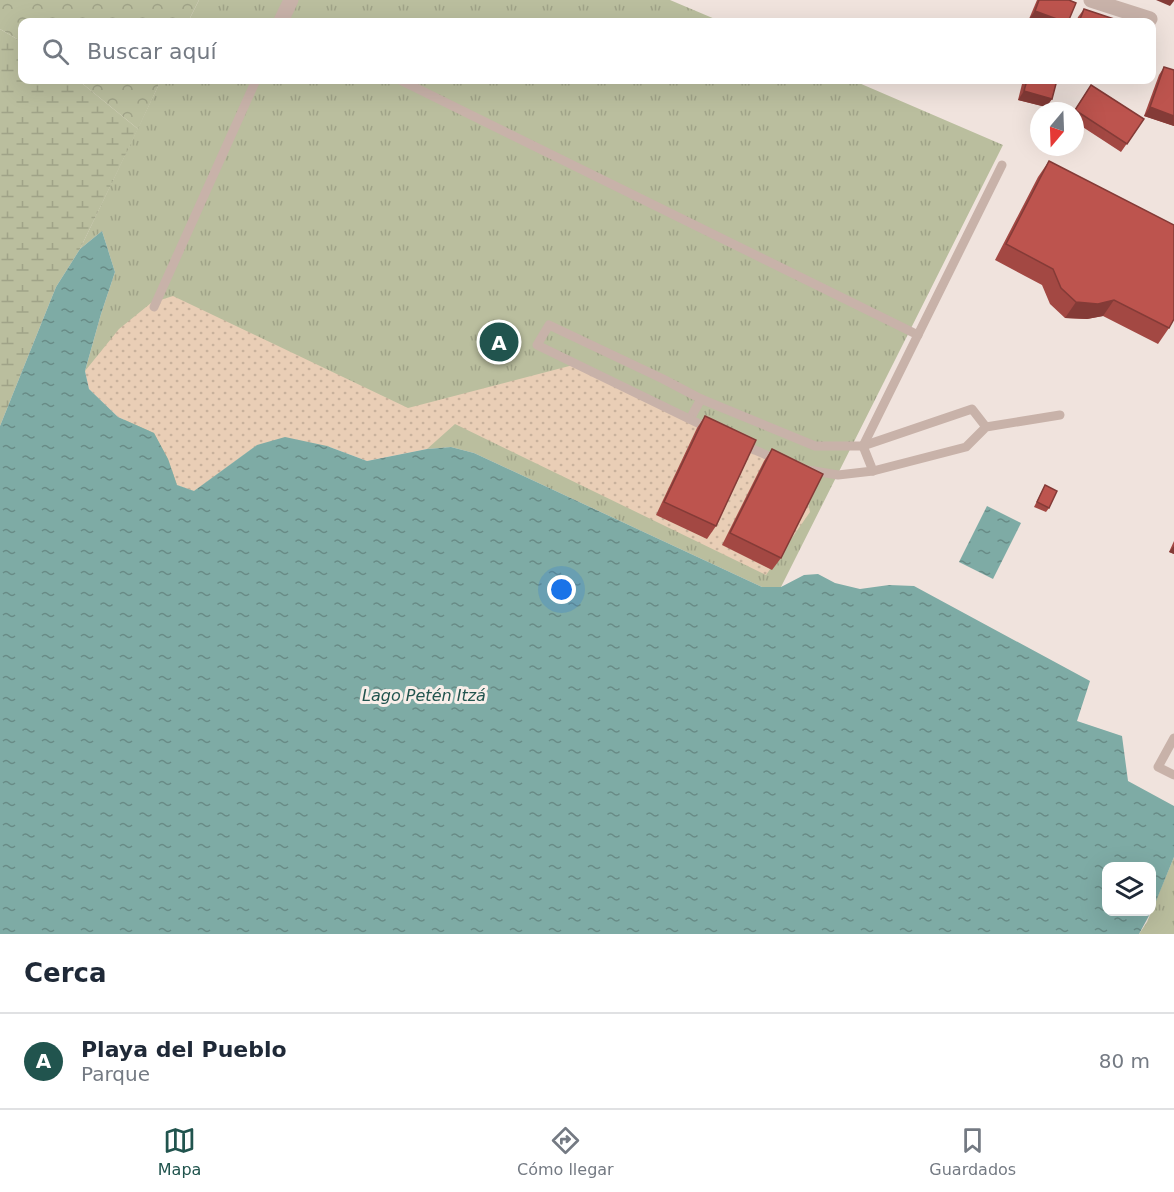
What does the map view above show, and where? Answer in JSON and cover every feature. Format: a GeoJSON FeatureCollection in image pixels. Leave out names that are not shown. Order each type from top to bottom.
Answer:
{"type":"FeatureCollection","features":[{"type":"Feature","properties":{"kind":"street"},"geometry":{"type":"LineString","coordinates":[[284,18],[291,0]]}},
{"type":"Feature","properties":{"kind":"street"},"geometry":{"type":"LineString","coordinates":[[1091,0],[1147,18]]}},
{"type":"Feature","properties":{"kind":"lane"},"geometry":{"type":"LineString","coordinates":[[154,307],[254,84]]}},
{"type":"Feature","properties":{"kind":"lane"},"geometry":{"type":"LineString","coordinates":[[408,84],[918,335]]}},
{"type":"Feature","properties":{"kind":"lane"},"geometry":{"type":"LineString","coordinates":[[873,471],[864,446],[1002,165]]}},
{"type":"Feature","properties":{"kind":"lane"},"geometry":{"type":"LineString","coordinates":[[717,432],[537,345],[549,325],[701,399],[815,446],[864,446],[972,409],[986,427]]}},
{"type":"Feature","properties":{"kind":"lane"},"geometry":{"type":"LineString","coordinates":[[690,419],[701,399]]}},
{"type":"Feature","properties":{"kind":"lane"},"geometry":{"type":"LineString","coordinates":[[735,441],[795,467],[838,475],[873,471],[966,447],[986,427],[1060,415]]}},
{"type":"Feature","properties":{"kind":"lane"},"geometry":{"type":"LineString","coordinates":[[1174,738],[1158,767],[1174,775]]}},
{"type":"Feature","properties":{"kind":"green space"},"geometry":{"type":"Polygon","coordinates":[[[0,0],[199,0],[190,18],[18,18],[18,40],[0,29],[0,0]]]}},
{"type":"Feature","properties":{"kind":"green space"},"geometry":{"type":"Polygon","coordinates":[[[199,0],[670,0],[713,18],[190,18],[199,0]]]}},
{"type":"Feature","properties":{"kind":"green space"},"geometry":{"type":"Polygon","coordinates":[[[0,29],[18,40],[18,84],[83,84],[138,129],[80,249],[56,287],[0,426],[0,29]]]}},
{"type":"Feature","properties":{"kind":"green space"},"geometry":{"type":"Polygon","coordinates":[[[83,84],[159,84],[138,129],[83,84]]]}},
{"type":"Feature","properties":{"kind":"green space"},"geometry":{"type":"Polygon","coordinates":[[[159,84],[861,84],[1003,145],[781,587],[762,587],[474,453],[451,447],[427,449],[257,445],[194,491],[177,485],[85,371],[115,272],[102,231],[80,249],[159,84]]]}},
{"type":"Feature","properties":{"kind":"green space"},"geometry":{"type":"Polygon","coordinates":[[[1174,857],[1174,934],[1139,934],[1149,916],[1156,916],[1156,900],[1174,857]]]}},
{"type":"Feature","properties":{"kind":"sand"},"geometry":{"type":"Polygon","coordinates":[[[173,296],[408,408],[577,364],[802,475],[810,512],[766,575],[455,424],[427,449],[367,461],[327,446],[257,445],[194,491],[177,485],[168,459],[154,433],[118,417],[89,389],[85,371],[119,329],[151,303],[173,296]]]}},
{"type":"Feature","properties":{"kind":"water","name":"Lago Petén Itzá"},"geometry":{"type":"Polygon","coordinates":[[[102,231],[115,272],[85,371],[89,389],[118,417],[154,433],[168,459],[177,485],[194,491],[257,445],[285,437],[327,446],[367,461],[427,449],[451,447],[474,453],[762,587],[781,587],[804,575],[818,574],[835,583],[860,589],[889,585],[914,586],[1090,681],[1077,721],[1122,736],[1128,781],[1174,806],[1174,857],[1156,901],[1156,862],[1102,862],[1102,916],[1149,916],[1139,934],[0,934],[0,426],[56,287],[80,249],[102,231]]]}},
{"type":"Feature","properties":{"kind":"water"},"geometry":{"type":"Polygon","coordinates":[[[987,506],[1021,523],[993,579],[959,562],[987,506]]]}},
{"type":"Feature","properties":{"kind":"building"},"geometry":{"type":"Polygon","coordinates":[[[1039,0],[1069,0],[1076,3],[1070,18],[1054,18],[1035,11],[1039,0]]]}},
{"type":"Feature","properties":{"kind":"building"},"geometry":{"type":"Polygon","coordinates":[[[1084,9],[1111,18],[1081,18],[1084,9]]]}},
{"type":"Feature","properties":{"kind":"building"},"geometry":{"type":"Polygon","coordinates":[[[1164,67],[1174,70],[1174,116],[1150,107],[1164,67]]]}},
{"type":"Feature","properties":{"kind":"building"},"geometry":{"type":"Polygon","coordinates":[[[1026,84],[1056,84],[1052,99],[1024,91],[1026,84]]]}},
{"type":"Feature","properties":{"kind":"building"},"geometry":{"type":"Polygon","coordinates":[[[1091,85],[1144,119],[1127,144],[1084,116],[1084,102],[1080,102],[1091,85]]]}},
{"type":"Feature","properties":{"kind":"building"},"geometry":{"type":"Polygon","coordinates":[[[1049,161],[1174,225],[1174,319],[1169,328],[1114,300],[1098,304],[1076,302],[1061,288],[1053,269],[1006,244],[1049,161]]]}},
{"type":"Feature","properties":{"kind":"building"},"geometry":{"type":"Polygon","coordinates":[[[705,416],[756,440],[716,526],[664,502],[705,416]]]}},
{"type":"Feature","properties":{"kind":"building"},"geometry":{"type":"Polygon","coordinates":[[[772,449],[823,474],[781,558],[730,533],[772,449]]]}},
{"type":"Feature","properties":{"kind":"building"},"geometry":{"type":"Polygon","coordinates":[[[1045,485],[1057,491],[1049,508],[1037,502],[1045,485]]]}},
{"type":"Feature","properties":{"kind":"place","name":"Playa del Pueblo"},"geometry":{"type":"Point","coordinates":[499,342]}}]}
